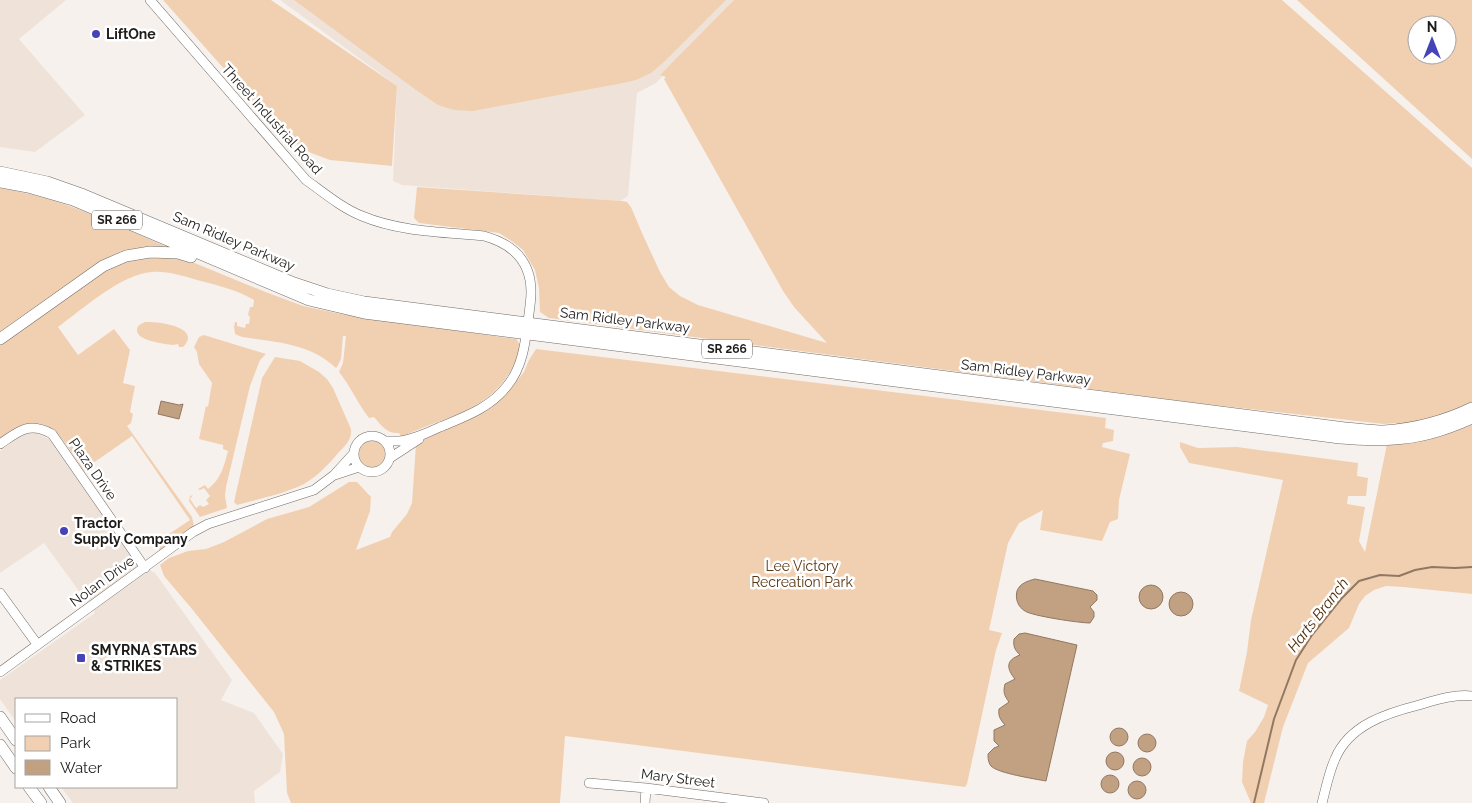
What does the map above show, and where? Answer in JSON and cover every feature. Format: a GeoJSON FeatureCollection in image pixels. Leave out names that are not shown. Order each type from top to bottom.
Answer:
{"type":"FeatureCollection","features":[{"type":"Feature","properties":{"kind":"main road","name":"Sam Ridley Parkway"},"geometry":{"type":"LineString","coordinates":[[0,172],[48,182],[84,195],[257,268],[328,294],[364,302],[527,328],[1340,438],[1395,439],[1419,436],[1457,426],[1472,418]]}},
{"type":"Feature","properties":{"kind":"main road","name":"Sam Ridley Parkway"},"geometry":{"type":"LineString","coordinates":[[0,182],[28,187],[73,200],[309,300],[364,313],[527,328],[1345,428],[1384,431],[1419,426],[1453,417],[1472,408]]}},
{"type":"Feature","properties":{"kind":"main road"},"geometry":{"type":"LineString","coordinates":[[0,339],[103,266],[126,256],[150,252],[178,253],[231,268]]}},
{"type":"Feature","properties":{"kind":"main road"},"geometry":{"type":"LineString","coordinates":[[0,718],[15,739]]}},
{"type":"Feature","properties":{"kind":"main road"},"geometry":{"type":"LineString","coordinates":[[0,745],[15,767]]}},
{"type":"Feature","properties":{"kind":"main road"},"geometry":{"type":"LineString","coordinates":[[30,788],[41,803]]}},
{"type":"Feature","properties":{"kind":"main road"},"geometry":{"type":"LineString","coordinates":[[50,788],[60,803]]}},
{"type":"Feature","properties":{"kind":"street","name":"Threet Industrial Road"},"geometry":{"type":"LineString","coordinates":[[150,0],[306,180],[330,198],[362,216],[405,228],[484,236],[506,244],[523,260],[531,283],[531,300],[527,328]]}},
{"type":"Feature","properties":{"kind":"street"},"geometry":{"type":"LineString","coordinates":[[385,441],[390,452],[388,464],[378,471],[366,471],[359,466],[354,458],[354,453],[357,443],[365,437],[375,436],[385,441],[401,440],[426,433],[469,415],[497,397],[507,387],[517,370],[524,352],[527,328]]}},
{"type":"Feature","properties":{"kind":"street","name":"Plaza Drive"},"geometry":{"type":"LineString","coordinates":[[0,444],[18,431],[30,428],[42,428],[52,434],[145,568]]}},
{"type":"Feature","properties":{"kind":"street"},"geometry":{"type":"LineString","coordinates":[[390,458],[426,433]]}},
{"type":"Feature","properties":{"kind":"street","name":"Nolan Drive"},"geometry":{"type":"LineString","coordinates":[[0,672],[193,532],[202,527],[318,488],[334,475],[354,453]]}},
{"type":"Feature","properties":{"kind":"street","name":"Nolan Drive"},"geometry":{"type":"LineString","coordinates":[[334,475],[359,466]]}},
{"type":"Feature","properties":{"kind":"street"},"geometry":{"type":"LineString","coordinates":[[0,593],[37,644]]}},
{"type":"Feature","properties":{"kind":"street"},"geometry":{"type":"LineString","coordinates":[[1322,803],[1338,752],[1358,730],[1376,719],[1398,710],[1447,697],[1472,696]]}},
{"type":"Feature","properties":{"kind":"street","name":"Mary Street"},"geometry":{"type":"LineString","coordinates":[[589,783],[646,788],[764,803]]}},
{"type":"Feature","properties":{"kind":"street"},"geometry":{"type":"LineString","coordinates":[[644,803],[646,788]]}},
{"type":"Feature","properties":{"kind":"shaded area"},"geometry":{"type":"Polygon","coordinates":[[[0,0],[66,0],[19,39],[85,115],[35,152],[0,147],[0,0]]]}},
{"type":"Feature","properties":{"kind":"shaded area"},"geometry":{"type":"Polygon","coordinates":[[[280,0],[736,0],[656,83],[637,93],[628,196],[620,201],[402,185],[393,181],[397,86],[280,0]]]}},
{"type":"Feature","properties":{"kind":"shaded area"},"geometry":{"type":"Polygon","coordinates":[[[35,432],[51,440],[138,564],[155,573],[232,680],[221,700],[254,713],[283,754],[280,772],[254,791],[255,803],[73,803],[62,788],[178,788],[178,698],[15,698],[15,721],[0,699],[0,680],[95,613],[44,543],[0,573],[0,451],[21,435],[35,432]]]}},
{"type":"Feature","properties":{"kind":"green space"},"geometry":{"type":"Polygon","coordinates":[[[163,0],[271,0],[397,86],[392,166],[330,160],[311,153],[295,143],[266,116],[163,0]]]}},
{"type":"Feature","properties":{"kind":"green space"},"geometry":{"type":"Polygon","coordinates":[[[294,0],[726,0],[664,62],[651,73],[636,80],[473,111],[454,110],[438,105],[294,0]]]}},
{"type":"Feature","properties":{"kind":"green space"},"geometry":{"type":"Polygon","coordinates":[[[734,0],[1282,0],[1472,168],[1472,594],[1386,586],[1374,590],[1365,596],[1359,604],[1349,628],[1308,663],[1283,727],[1264,803],[1251,803],[1242,782],[1247,741],[1264,717],[1268,705],[1239,691],[1251,620],[1283,480],[1189,463],[1180,447],[1180,442],[1198,448],[1237,447],[1358,463],[1357,476],[1368,478],[1366,496],[1348,496],[1347,504],[1365,507],[1359,541],[1365,552],[1387,444],[1389,444],[1396,423],[1384,424],[1196,403],[549,318],[540,312],[539,288],[535,270],[523,250],[513,242],[499,233],[419,223],[414,218],[417,187],[627,202],[660,272],[669,287],[680,296],[698,305],[827,343],[794,307],[783,291],[664,79],[666,77],[660,75],[734,0]]]}},
{"type":"Feature","properties":{"kind":"green space"},"geometry":{"type":"Polygon","coordinates":[[[1297,0],[1472,0],[1472,159],[1297,0]]]}},
{"type":"Feature","properties":{"kind":"green space"},"geometry":{"type":"Polygon","coordinates":[[[0,188],[65,204],[167,247],[124,250],[101,261],[0,333],[0,188]]]}},
{"type":"Feature","properties":{"kind":"green space"},"geometry":{"type":"Polygon","coordinates":[[[134,257],[180,257],[303,306],[341,314],[516,339],[520,346],[519,352],[506,377],[495,391],[482,401],[452,417],[401,437],[399,433],[391,432],[385,428],[374,417],[369,418],[339,372],[343,363],[346,336],[343,336],[341,359],[336,368],[315,353],[304,349],[279,342],[242,337],[235,334],[235,322],[237,322],[237,326],[245,328],[246,324],[249,324],[250,317],[248,315],[250,307],[253,307],[254,300],[234,291],[181,275],[158,272],[140,274],[115,286],[58,327],[78,355],[114,329],[130,350],[123,383],[135,386],[130,412],[133,414],[131,423],[127,426],[192,517],[194,526],[161,551],[154,544],[190,520],[132,436],[86,468],[87,471],[85,472],[59,436],[51,428],[41,424],[30,424],[0,439],[0,343],[97,274],[134,257]]]}},
{"type":"Feature","properties":{"kind":"green space"},"geometry":{"type":"Polygon","coordinates":[[[145,322],[168,324],[176,327],[183,330],[188,340],[183,347],[179,347],[178,344],[164,344],[141,337],[138,334],[137,328],[145,322]]]}},
{"type":"Feature","properties":{"kind":"green space"},"geometry":{"type":"Polygon","coordinates":[[[204,335],[266,354],[260,360],[250,386],[226,487],[227,508],[200,517],[189,501],[190,496],[193,495],[190,499],[196,508],[200,505],[203,507],[209,504],[206,500],[210,496],[204,488],[198,489],[205,485],[208,489],[216,481],[228,451],[223,449],[223,445],[199,439],[206,406],[208,407],[212,383],[199,364],[194,347],[199,337],[204,335]]]}},
{"type":"Feature","properties":{"kind":"green space","name":"Lee Victory Recreation Park"},"geometry":{"type":"Polygon","coordinates":[[[536,349],[1106,418],[1105,428],[1114,430],[1113,441],[1103,443],[1102,447],[1130,454],[1119,500],[1118,519],[1110,522],[1102,541],[1040,530],[1043,510],[1019,523],[1008,543],[989,630],[1002,633],[996,650],[965,787],[565,736],[560,803],[291,803],[287,793],[284,734],[274,712],[164,576],[160,565],[169,558],[188,551],[206,549],[224,542],[267,519],[309,507],[349,482],[357,482],[371,497],[370,511],[356,550],[390,537],[407,514],[412,503],[416,444],[510,389],[524,372],[536,349]]]}},
{"type":"Feature","properties":{"kind":"green space"},"geometry":{"type":"Polygon","coordinates":[[[275,357],[300,361],[327,379],[333,388],[351,429],[351,436],[327,465],[304,484],[237,505],[234,502],[262,378],[275,357]]]}},
{"type":"Feature","properties":{"kind":"green space"},"geometry":{"type":"Polygon","coordinates":[[[372,441],[381,445],[385,454],[381,463],[372,467],[363,463],[359,454],[363,445],[372,441]]]}},
{"type":"Feature","properties":{"kind":"water"},"geometry":{"type":"Polygon","coordinates":[[[161,401],[179,405],[183,404],[179,419],[158,414],[161,401]]]}},
{"type":"Feature","properties":{"kind":"water"},"geometry":{"type":"Polygon","coordinates":[[[1035,579],[1093,591],[1097,595],[1097,600],[1090,607],[1094,612],[1094,617],[1090,623],[1046,617],[1029,613],[1023,609],[1016,597],[1018,588],[1022,584],[1035,579]]]}},
{"type":"Feature","properties":{"kind":"water"},"geometry":{"type":"Polygon","coordinates":[[[1151,585],[1156,586],[1162,592],[1162,602],[1156,608],[1151,609],[1146,608],[1140,602],[1139,597],[1140,592],[1146,586],[1151,585]]]}},
{"type":"Feature","properties":{"kind":"water"},"geometry":{"type":"Polygon","coordinates":[[[1181,592],[1186,593],[1192,599],[1192,609],[1186,615],[1181,616],[1176,615],[1170,609],[1169,604],[1170,599],[1176,593],[1181,592]]]}},
{"type":"Feature","properties":{"kind":"water"},"geometry":{"type":"Polygon","coordinates":[[[1025,633],[1077,645],[1046,781],[995,769],[989,763],[988,758],[988,754],[999,746],[994,741],[994,730],[1005,725],[1000,717],[999,709],[1009,702],[1004,693],[1005,684],[1015,679],[1009,668],[1010,662],[1020,655],[1015,648],[1014,639],[1019,634],[1025,633]]]}},
{"type":"Feature","properties":{"kind":"water"},"geometry":{"type":"Polygon","coordinates":[[[1119,728],[1127,733],[1128,737],[1123,745],[1119,746],[1111,741],[1110,737],[1115,729],[1119,728]]]}},
{"type":"Feature","properties":{"kind":"water"},"geometry":{"type":"Polygon","coordinates":[[[1147,734],[1155,739],[1156,743],[1151,751],[1147,752],[1139,747],[1138,743],[1143,735],[1147,734]]]}},
{"type":"Feature","properties":{"kind":"water"},"geometry":{"type":"Polygon","coordinates":[[[1115,752],[1123,757],[1124,761],[1119,769],[1115,770],[1107,765],[1106,761],[1111,753],[1115,752]]]}},
{"type":"Feature","properties":{"kind":"water"},"geometry":{"type":"Polygon","coordinates":[[[1138,758],[1146,758],[1151,763],[1149,774],[1138,776],[1133,771],[1133,763],[1138,758]]]}},
{"type":"Feature","properties":{"kind":"water"},"geometry":{"type":"Polygon","coordinates":[[[1110,775],[1118,780],[1119,784],[1114,792],[1110,793],[1102,788],[1101,784],[1106,776],[1110,775]]]}},
{"type":"Feature","properties":{"kind":"water"},"geometry":{"type":"Polygon","coordinates":[[[1137,781],[1145,786],[1146,790],[1141,798],[1137,799],[1129,794],[1128,790],[1133,782],[1137,781]]]}},
{"type":"Feature","properties":{"kind":"waterway","name":"Harts Branch"},"geometry":{"type":"LineString","coordinates":[[1254,803],[1274,719],[1296,660],[1312,635],[1341,599],[1359,581],[1380,575],[1399,576],[1415,570],[1432,567],[1472,567]]}},
{"type":"Feature","properties":{"kind":"place","name":"LiftOne"},"geometry":{"type":"Point","coordinates":[96,34]}},
{"type":"Feature","properties":{"kind":"place","name":"Tractor Supply Company"},"geometry":{"type":"Point","coordinates":[64,531]}},
{"type":"Feature","properties":{"kind":"place","name":"SMYRNA STARS & STRIKES"},"geometry":{"type":"Point","coordinates":[81,658]}}]}
